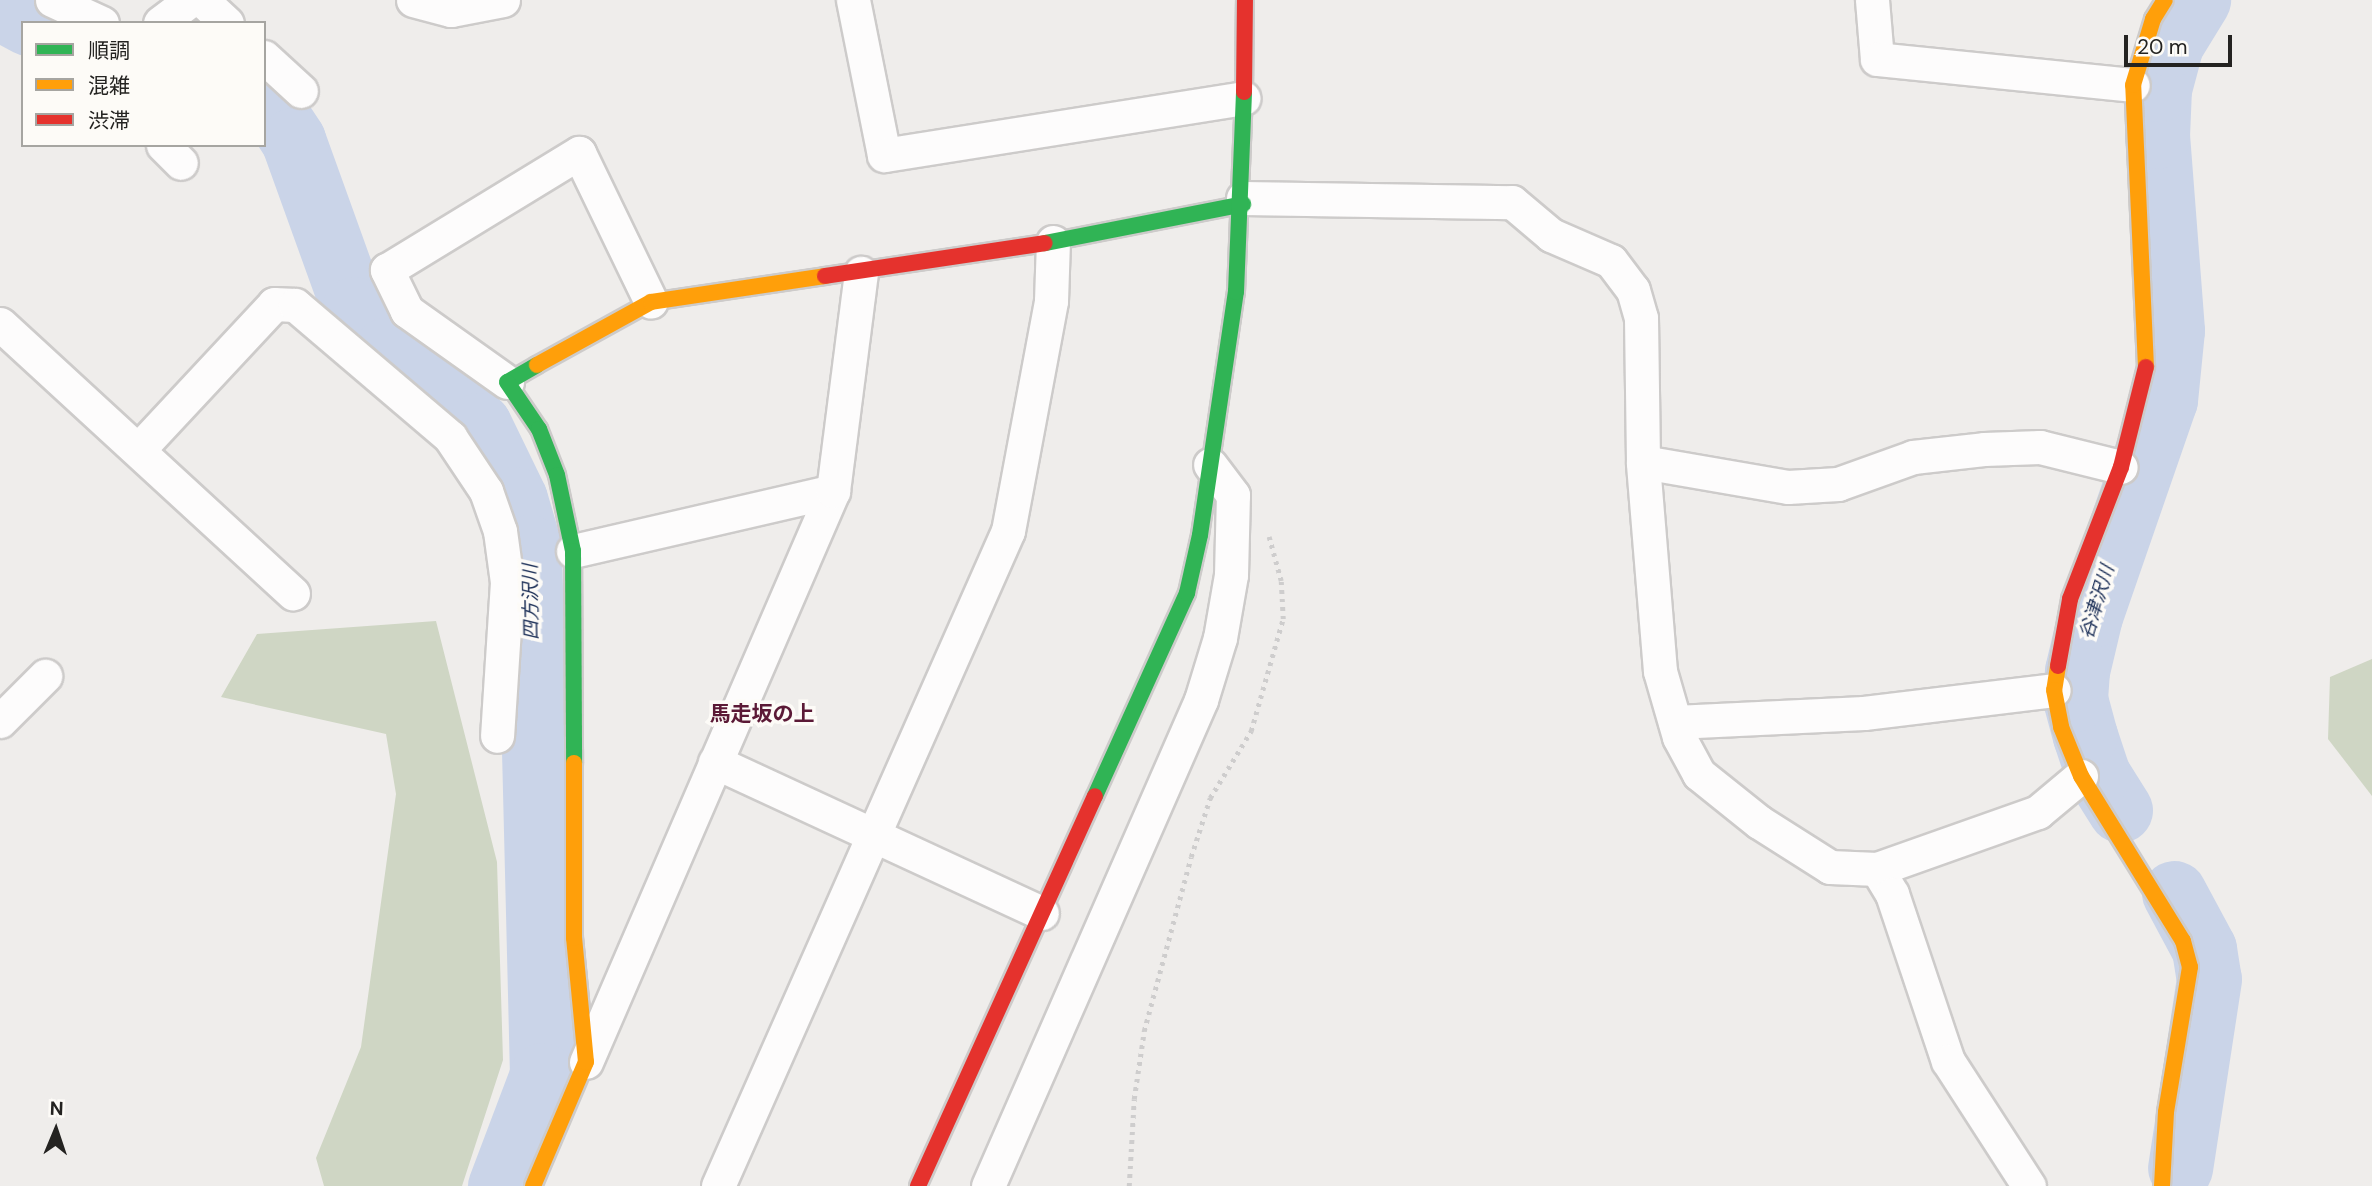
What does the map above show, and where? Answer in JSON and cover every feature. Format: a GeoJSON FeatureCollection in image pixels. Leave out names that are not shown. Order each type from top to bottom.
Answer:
{"type":"FeatureCollection","features":[{"type":"Feature","properties":{"kind":"street"},"geometry":{"type":"LineString","coordinates":[[52,0],[98,21]]}},
{"type":"Feature","properties":{"kind":"street"},"geometry":{"type":"LineString","coordinates":[[163,21],[190,0]]}},
{"type":"Feature","properties":{"kind":"street"},"geometry":{"type":"LineString","coordinates":[[202,0],[225,21]]}},
{"type":"Feature","properties":{"kind":"street"},"geometry":{"type":"LineString","coordinates":[[413,0],[451,10],[503,0]]}},
{"type":"Feature","properties":{"kind":"street"},"geometry":{"type":"LineString","coordinates":[[853,0],[884,155],[1244,98]]}},
{"type":"Feature","properties":{"kind":"street"},"geometry":{"type":"LineString","coordinates":[[918,1186],[1186,593],[1210,465],[1236,292],[1243,201],[1245,0]]}},
{"type":"Feature","properties":{"kind":"street"},"geometry":{"type":"LineString","coordinates":[[1872,0],[1877,60],[2133,85]]}},
{"type":"Feature","properties":{"kind":"street"},"geometry":{"type":"LineString","coordinates":[[2162,1186],[2166,1112],[2190,967],[2183,941],[2081,776],[2061,727],[2054,690],[2070,599],[2121,467],[2147,357],[2133,85],[2153,19],[2165,0]]}},
{"type":"Feature","properties":{"kind":"street"},"geometry":{"type":"LineString","coordinates":[[266,59],[302,91]]}},
{"type":"Feature","properties":{"kind":"street"},"geometry":{"type":"LineString","coordinates":[[586,1062],[574,938],[573,551],[557,475],[539,429],[507,383],[407,311],[387,270],[579,153],[651,302]]}},
{"type":"Feature","properties":{"kind":"street"},"geometry":{"type":"LineString","coordinates":[[507,383],[651,302],[861,273],[1053,242],[1243,201],[1512,202],[1551,235],[1612,261],[1633,290],[1641,318],[1643,462],[1660,671],[1675,722],[1699,775],[1759,822],[1830,867],[1877,869],[2038,812],[2081,776]]}},
{"type":"Feature","properties":{"kind":"street"},"geometry":{"type":"LineString","coordinates":[[718,1186],[1008,531],[1051,301],[1053,242]]}},
{"type":"Feature","properties":{"kind":"street"},"geometry":{"type":"LineString","coordinates":[[533,1186],[833,491],[861,273]]}},
{"type":"Feature","properties":{"kind":"street"},"geometry":{"type":"LineString","coordinates":[[139,449],[274,304],[295,305],[450,437],[486,491],[500,531],[507,582],[497,736]]}},
{"type":"Feature","properties":{"kind":"street"},"geometry":{"type":"LineString","coordinates":[[0,324],[293,593]]}},
{"type":"Feature","properties":{"kind":"street"},"geometry":{"type":"LineString","coordinates":[[1643,462],[1788,487],[1838,484],[1913,457],[1984,449],[2040,447],[2121,467]]}},
{"type":"Feature","properties":{"kind":"street"},"geometry":{"type":"LineString","coordinates":[[988,1186],[1205,688],[1220,638],[1232,549],[1233,495],[1210,465]]}},
{"type":"Feature","properties":{"kind":"street"},"geometry":{"type":"LineString","coordinates":[[573,551],[833,491]]}},
{"type":"Feature","properties":{"kind":"street"},"geometry":{"type":"LineString","coordinates":[[0,721],[45,676]]}},
{"type":"Feature","properties":{"kind":"street"},"geometry":{"type":"LineString","coordinates":[[1675,722],[1864,713],[2054,690]]}},
{"type":"Feature","properties":{"kind":"street"},"geometry":{"type":"LineString","coordinates":[[715,762],[874,833],[1042,913]]}},
{"type":"Feature","properties":{"kind":"street"},"geometry":{"type":"LineString","coordinates":[[1877,869],[1892,894],[1948,1061],[2029,1186]]}},
{"type":"Feature","properties":{"kind":"green space"},"geometry":{"type":"Polygon","coordinates":[[[436,621],[497,862],[503,1060],[462,1186],[324,1186],[316,1158],[361,1047],[396,794],[386,734],[221,697],[257,634],[436,621]]]}},
{"type":"Feature","properties":{"kind":"green space"},"geometry":{"type":"Polygon","coordinates":[[[2372,659],[2372,796],[2328,739],[2330,677],[2372,659]]]}},
{"type":"Feature","properties":{"kind":"waterway","name":"谷津沢川"},"geometry":{"type":"LineString","coordinates":[[2120,810],[2098,775],[2085,736],[2075,699],[2077,671],[2090,616],[2165,400],[2172,330],[2157,136],[2159,89],[2171,44],[2198,0]]}},
{"type":"Feature","properties":{"kind":"waterway","name":"四方沢川"},"geometry":{"type":"LineString","coordinates":[[0,8],[24,21]]}},
{"type":"Feature","properties":{"kind":"waterway","name":"四方沢川"},"geometry":{"type":"LineString","coordinates":[[266,99],[293,140],[354,309],[386,350],[479,425],[515,499],[529,547],[542,1075],[500,1186]]}},
{"type":"Feature","properties":{"kind":"waterway","name":"谷津沢川"},"geometry":{"type":"LineString","coordinates":[[2174,893],[2204,949],[2209,979],[2180,1168]]}},
{"type":"Feature","properties":{"kind":"traffic: fast"},"geometry":{"type":"LineString","coordinates":[[1095,796],[1187,593],[1200,535],[1236,292],[1244,92]]}},
{"type":"Feature","properties":{"kind":"traffic: fast"},"geometry":{"type":"LineString","coordinates":[[1045,243],[1243,204]]}},
{"type":"Feature","properties":{"kind":"traffic: fast"},"geometry":{"type":"LineString","coordinates":[[537,365],[507,382],[539,429],[557,475],[573,551],[574,763]]}},
{"type":"Feature","properties":{"kind":"traffic: slow"},"geometry":{"type":"LineString","coordinates":[[2146,367],[2133,85],[2153,19],[2165,0]]}},
{"type":"Feature","properties":{"kind":"traffic: slow"},"geometry":{"type":"LineString","coordinates":[[537,365],[651,302],[825,276]]}},
{"type":"Feature","properties":{"kind":"traffic: slow"},"geometry":{"type":"LineString","coordinates":[[2058,666],[2054,690],[2061,727],[2081,776],[2183,941],[2190,967],[2166,1112],[2162,1186]]}},
{"type":"Feature","properties":{"kind":"traffic: slow"},"geometry":{"type":"LineString","coordinates":[[533,1186],[586,1062],[574,938],[574,763]]}},
{"type":"Feature","properties":{"kind":"traffic: jam"},"geometry":{"type":"LineString","coordinates":[[1244,92],[1245,0]]}},
{"type":"Feature","properties":{"kind":"traffic: jam"},"geometry":{"type":"LineString","coordinates":[[825,276],[1045,243]]}},
{"type":"Feature","properties":{"kind":"traffic: jam"},"geometry":{"type":"LineString","coordinates":[[2058,666],[2070,599],[2121,467],[2146,367]]}},
{"type":"Feature","properties":{"kind":"traffic: jam"},"geometry":{"type":"LineString","coordinates":[[918,1186],[1095,796]]}},
{"type":"Feature","properties":{"kind":"district","name":"馬走坂の上"},"geometry":{"type":"Point","coordinates":[762,714]}}]}
